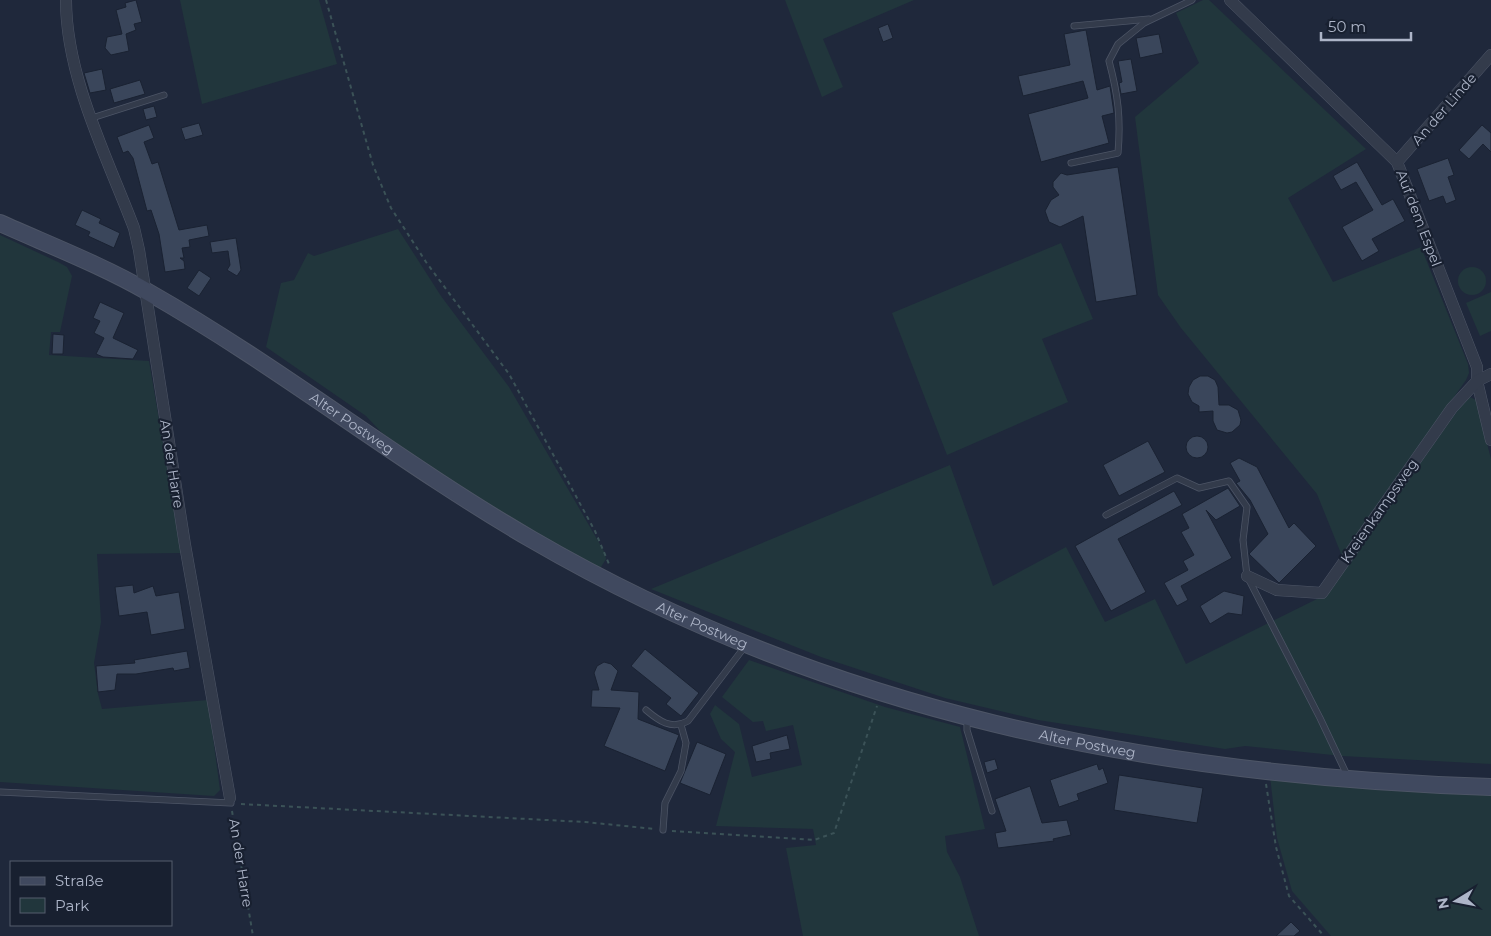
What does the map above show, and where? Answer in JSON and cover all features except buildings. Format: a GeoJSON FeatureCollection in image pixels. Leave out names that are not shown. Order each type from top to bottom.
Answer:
{"type":"FeatureCollection","features":[{"type":"Feature","properties":{"kind":"main road","name":"Alter Postweg"},"geometry":{"type":"LineString","coordinates":[[0,223],[144,290],[296,385],[418,468],[532,540],[717,634],[813,672],[881,694],[967,718],[1071,742],[1185,762],[1349,780],[1491,787]]}},
{"type":"Feature","properties":{"kind":"street","name":"An der Harre"},"geometry":{"type":"LineString","coordinates":[[66,0],[71,51],[77,78],[134,228],[185,545],[230,801]]}},
{"type":"Feature","properties":{"kind":"street","name":"Auf dem Espel"},"geometry":{"type":"LineString","coordinates":[[1230,0],[1397,162],[1476,367],[1477,381],[1491,440]]}},
{"type":"Feature","properties":{"kind":"street","name":"An der Linde"},"geometry":{"type":"LineString","coordinates":[[1397,162],[1491,56]]}},
{"type":"Feature","properties":{"kind":"street","name":"Kreienkampsweg"},"geometry":{"type":"LineString","coordinates":[[1246,576],[1278,590],[1322,593],[1452,408],[1477,381],[1491,374]]}},
{"type":"Feature","properties":{"kind":"lane"},"geometry":{"type":"LineString","coordinates":[[1071,163],[1118,153],[1118,97],[1109,61],[1118,44],[1144,23],[1192,0]]}},
{"type":"Feature","properties":{"kind":"lane"},"geometry":{"type":"LineString","coordinates":[[1074,26],[1154,19]]}},
{"type":"Feature","properties":{"kind":"lane"},"geometry":{"type":"LineString","coordinates":[[92,118],[164,95]]}},
{"type":"Feature","properties":{"kind":"lane"},"geometry":{"type":"LineString","coordinates":[[1106,515],[1177,478],[1199,488],[1229,480],[1247,507],[1243,540],[1246,576],[1320,718],[1349,780]]}},
{"type":"Feature","properties":{"kind":"lane"},"geometry":{"type":"LineString","coordinates":[[646,710],[663,724],[681,725],[688,721],[746,645]]}},
{"type":"Feature","properties":{"kind":"lane"},"geometry":{"type":"LineString","coordinates":[[967,718],[967,730],[992,811]]}},
{"type":"Feature","properties":{"kind":"lane"},"geometry":{"type":"LineString","coordinates":[[663,830],[665,803],[681,771],[686,743],[681,725]]}},
{"type":"Feature","properties":{"kind":"lane"},"geometry":{"type":"LineString","coordinates":[[0,792],[230,801]]}},
{"type":"Feature","properties":{"kind":"path"},"geometry":{"type":"LineString","coordinates":[[326,0],[373,164],[392,208],[426,262],[509,374],[608,556],[610,581]]}},
{"type":"Feature","properties":{"kind":"path"},"geometry":{"type":"LineString","coordinates":[[230,801],[585,822],[663,830],[814,840],[834,833],[881,694]]}},
{"type":"Feature","properties":{"kind":"path"},"geometry":{"type":"LineString","coordinates":[[1265,772],[1276,847],[1289,896],[1324,936]]}},
{"type":"Feature","properties":{"kind":"path","name":"An der Harre"},"geometry":{"type":"LineString","coordinates":[[230,801],[253,936]]}},
{"type":"Feature","properties":{"kind":"green space"},"geometry":{"type":"Polygon","coordinates":[[[180,0],[319,0],[337,64],[202,104],[180,0]]]}},
{"type":"Feature","properties":{"kind":"green space"},"geometry":{"type":"Polygon","coordinates":[[[785,0],[914,0],[823,39],[843,87],[822,97],[785,0]]]}},
{"type":"Feature","properties":{"kind":"green space"},"geometry":{"type":"Polygon","coordinates":[[[1203,0],[1209,0],[1366,149],[1288,198],[1333,282],[1421,247],[1468,364],[1469,373],[1466,380],[1342,556],[1317,494],[1181,328],[1158,295],[1135,117],[1199,63],[1176,13],[1203,0]]]}},
{"type":"Feature","properties":{"kind":"green space"},"geometry":{"type":"Polygon","coordinates":[[[398,229],[441,296],[509,387],[605,553],[606,559],[601,567],[592,567],[451,481],[382,433],[366,416],[266,347],[281,283],[294,280],[308,253],[314,256],[398,229]]]}},
{"type":"Feature","properties":{"kind":"green space"},"geometry":{"type":"Polygon","coordinates":[[[0,235],[67,267],[72,276],[60,332],[51,332],[49,355],[149,361],[182,553],[97,554],[101,622],[94,663],[98,694],[102,709],[208,700],[220,790],[214,796],[0,782],[0,235]]]}},
{"type":"Feature","properties":{"kind":"green space"},"geometry":{"type":"Polygon","coordinates":[[[1061,243],[1093,319],[1042,339],[1068,402],[947,455],[892,313],[1061,243]]]}},
{"type":"Feature","properties":{"kind":"green space"},"geometry":{"type":"Polygon","coordinates":[[[1472,267],[1482,271],[1486,281],[1482,291],[1472,295],[1462,291],[1458,281],[1462,271],[1472,267]]]}},
{"type":"Feature","properties":{"kind":"green space"},"geometry":{"type":"Polygon","coordinates":[[[1491,292],[1491,331],[1480,336],[1466,303],[1491,292]]]}},
{"type":"Feature","properties":{"kind":"green space"},"geometry":{"type":"Polygon","coordinates":[[[1468,396],[1476,400],[1491,459],[1491,764],[1342,756],[1245,746],[1225,749],[1038,720],[945,698],[821,657],[651,589],[950,465],[993,586],[1066,547],[1105,622],[1155,599],[1186,664],[1327,594],[1468,396]]]}},
{"type":"Feature","properties":{"kind":"green space"},"geometry":{"type":"Polygon","coordinates":[[[749,660],[885,707],[960,727],[985,829],[945,836],[947,852],[960,877],[979,936],[803,936],[786,848],[816,845],[813,829],[716,826],[735,752],[721,739],[710,714],[715,705],[739,724],[752,777],[802,765],[793,725],[766,731],[763,721],[753,722],[722,697],[749,660]]]}},
{"type":"Feature","properties":{"kind":"green space"},"geometry":{"type":"Polygon","coordinates":[[[1270,776],[1491,793],[1491,936],[1331,936],[1292,891],[1277,838],[1270,776]]]}}]}
